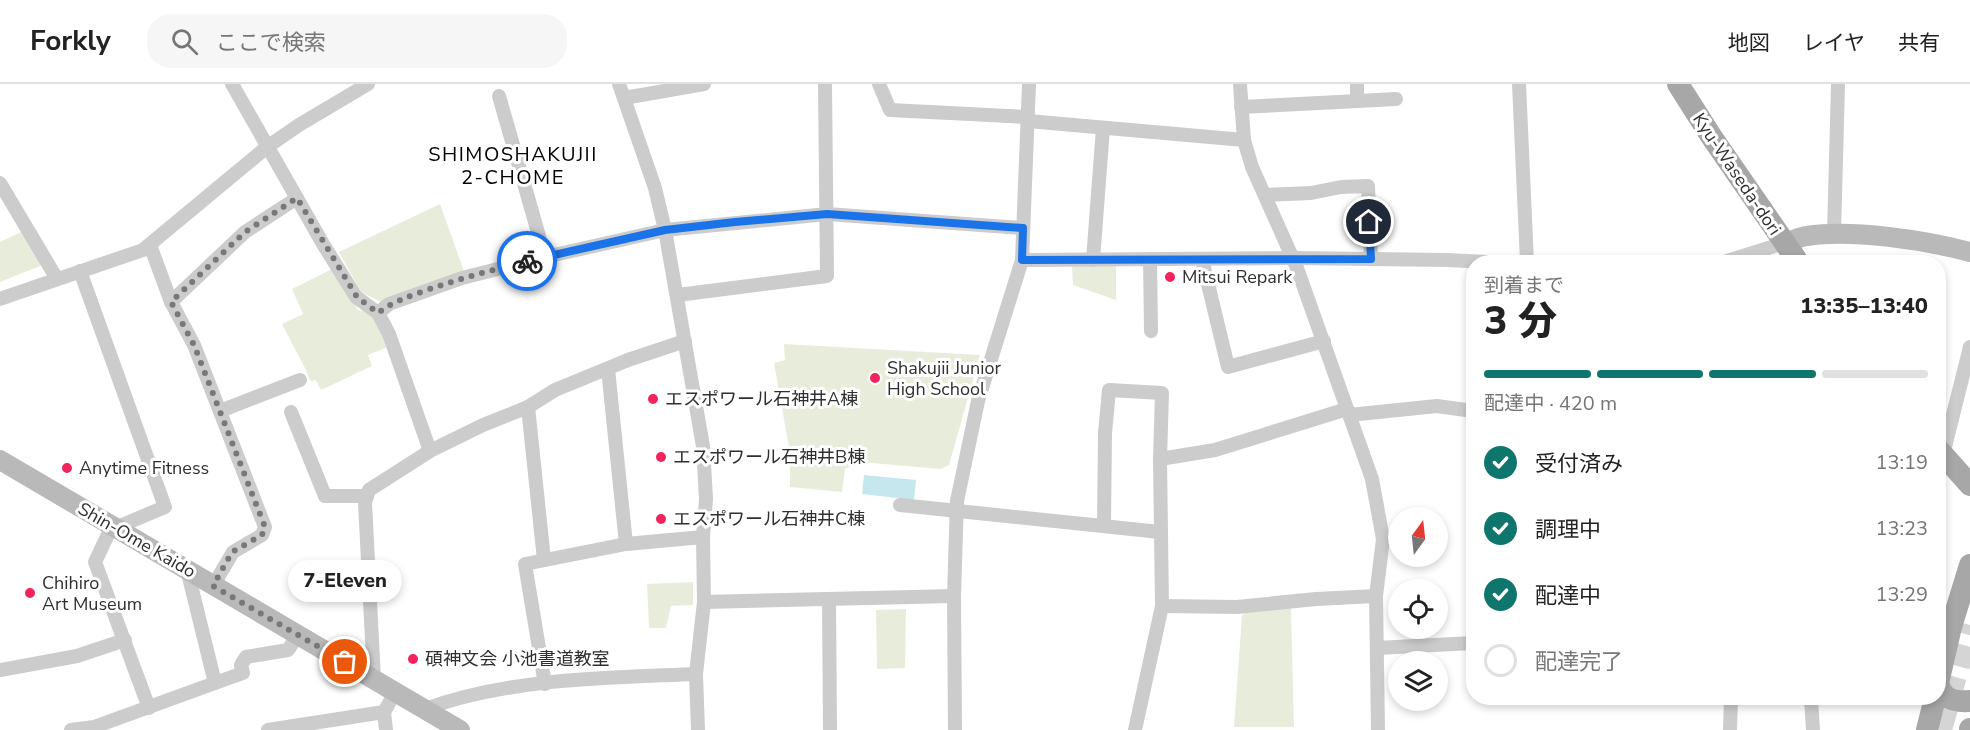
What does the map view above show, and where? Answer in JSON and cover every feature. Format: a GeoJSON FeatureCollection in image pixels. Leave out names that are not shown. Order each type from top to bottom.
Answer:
{"type":"FeatureCollection","features":[{"type":"Feature","properties":{"kind":"main road","name":"Kyu-Waseda-dori"},"geometry":{"type":"LineString","coordinates":[[1678,84],[1793,255]]}},
{"type":"Feature","properties":{"kind":"main road"},"geometry":{"type":"LineString","coordinates":[[1784,243],[1805,236],[1834,234],[1923,242],[1970,252]]}},
{"type":"Feature","properties":{"kind":"main road"},"geometry":{"type":"LineString","coordinates":[[1946,459],[1970,485]]}},
{"type":"Feature","properties":{"kind":"main road","name":"Shin-Ome Kaido"},"geometry":{"type":"LineString","coordinates":[[0,460],[460,730]]}},
{"type":"Feature","properties":{"kind":"main road"},"geometry":{"type":"LineString","coordinates":[[1946,651],[1970,565]]}},
{"type":"Feature","properties":{"kind":"main road"},"geometry":{"type":"LineString","coordinates":[[1946,697],[1952,701],[1970,701]]}},
{"type":"Feature","properties":{"kind":"main road"},"geometry":{"type":"LineString","coordinates":[[1927,730],[1933,705]]}},
{"type":"Feature","properties":{"kind":"street"},"geometry":{"type":"LineString","coordinates":[[232,84],[357,297],[378,313],[389,334],[430,451]]}},
{"type":"Feature","properties":{"kind":"street"},"geometry":{"type":"LineString","coordinates":[[0,300],[143,250],[267,147],[368,84]]}},
{"type":"Feature","properties":{"kind":"street"},"geometry":{"type":"LineString","coordinates":[[619,84],[655,188],[665,230],[703,446],[706,499],[703,537],[704,602],[695,690],[698,730]]}},
{"type":"Feature","properties":{"kind":"street"},"geometry":{"type":"LineString","coordinates":[[624,98],[704,84]]}},
{"type":"Feature","properties":{"kind":"street"},"geometry":{"type":"LineString","coordinates":[[678,295],[827,276],[825,84]]}},
{"type":"Feature","properties":{"kind":"street"},"geometry":{"type":"LineString","coordinates":[[879,84],[890,110],[1028,119],[1244,140]]}},
{"type":"Feature","properties":{"kind":"street"},"geometry":{"type":"LineString","coordinates":[[955,730],[956,510],[978,400],[1022,260],[1029,84]]}},
{"type":"Feature","properties":{"kind":"street"},"geometry":{"type":"LineString","coordinates":[[1240,84],[1244,140],[1252,166],[1293,258],[1372,479],[1383,539],[1376,596],[1378,730]]}},
{"type":"Feature","properties":{"kind":"street"},"geometry":{"type":"LineString","coordinates":[[1357,84],[1357,101]]}},
{"type":"Feature","properties":{"kind":"street"},"geometry":{"type":"LineString","coordinates":[[1520,84],[1527,255]]}},
{"type":"Feature","properties":{"kind":"street"},"geometry":{"type":"LineString","coordinates":[[1834,234],[1838,84]]}},
{"type":"Feature","properties":{"kind":"street"},"geometry":{"type":"LineString","coordinates":[[499,96],[544,257]]}},
{"type":"Feature","properties":{"kind":"street"},"geometry":{"type":"LineString","coordinates":[[1241,107],[1396,99]]}},
{"type":"Feature","properties":{"kind":"street"},"geometry":{"type":"LineString","coordinates":[[1093,260],[1103,128]]}},
{"type":"Feature","properties":{"kind":"street"},"geometry":{"type":"LineString","coordinates":[[0,183],[57,279]]}},
{"type":"Feature","properties":{"kind":"street"},"geometry":{"type":"LineString","coordinates":[[1265,195],[1311,193],[1341,187],[1368,186],[1371,259]]}},
{"type":"Feature","properties":{"kind":"street"},"geometry":{"type":"LineString","coordinates":[[171,302],[245,232],[297,198]]}},
{"type":"Feature","properties":{"kind":"street"},"geometry":{"type":"LineString","coordinates":[[378,313],[389,304],[462,278],[665,230],[827,214],[1023,228]]}},
{"type":"Feature","properties":{"kind":"street"},"geometry":{"type":"LineString","coordinates":[[1746,255],[1784,243]]}},
{"type":"Feature","properties":{"kind":"street"},"geometry":{"type":"LineString","coordinates":[[150,245],[171,302],[194,345],[265,527],[262,535],[232,552],[213,586]]}},
{"type":"Feature","properties":{"kind":"street"},"geometry":{"type":"LineString","coordinates":[[1022,260],[1293,258],[1466,261]]}},
{"type":"Feature","properties":{"kind":"street"},"geometry":{"type":"LineString","coordinates":[[1150,259],[1150,331]]}},
{"type":"Feature","properties":{"kind":"street"},"geometry":{"type":"LineString","coordinates":[[1202,259],[1228,366],[1323,341]]}},
{"type":"Feature","properties":{"kind":"street"},"geometry":{"type":"LineString","coordinates":[[80,271],[165,507],[113,527],[95,562],[149,708]]}},
{"type":"Feature","properties":{"kind":"street"},"geometry":{"type":"LineString","coordinates":[[374,679],[365,502],[369,490],[430,451],[483,425],[528,407],[555,390],[628,360],[685,342]]}},
{"type":"Feature","properties":{"kind":"street"},"geometry":{"type":"LineString","coordinates":[[1946,431],[1970,347]]}},
{"type":"Feature","properties":{"kind":"street"},"geometry":{"type":"LineString","coordinates":[[608,369],[626,544]]}},
{"type":"Feature","properties":{"kind":"street"},"geometry":{"type":"LineString","coordinates":[[220,411],[300,380]]}},
{"type":"Feature","properties":{"kind":"street"},"geometry":{"type":"LineString","coordinates":[[1104,525],[1105,433],[1109,390],[1162,393],[1160,459],[1162,606],[1135,730]]}},
{"type":"Feature","properties":{"kind":"street"},"geometry":{"type":"LineString","coordinates":[[1160,459],[1215,450],[1348,412],[1437,406],[1466,410]]}},
{"type":"Feature","properties":{"kind":"street"},"geometry":{"type":"LineString","coordinates":[[528,407],[544,560]]}},
{"type":"Feature","properties":{"kind":"street"},"geometry":{"type":"LineString","coordinates":[[291,412],[325,496],[367,496]]}},
{"type":"Feature","properties":{"kind":"street"},"geometry":{"type":"LineString","coordinates":[[900,506],[1160,532]]}},
{"type":"Feature","properties":{"kind":"street"},"geometry":{"type":"LineString","coordinates":[[545,684],[525,564],[626,544],[703,537]]}},
{"type":"Feature","properties":{"kind":"street"},"geometry":{"type":"LineString","coordinates":[[187,569],[215,683]]}},
{"type":"Feature","properties":{"kind":"street"},"geometry":{"type":"LineString","coordinates":[[704,602],[954,596]]}},
{"type":"Feature","properties":{"kind":"street"},"geometry":{"type":"LineString","coordinates":[[1162,606],[1237,607],[1376,596]]}},
{"type":"Feature","properties":{"kind":"street"},"geometry":{"type":"LineString","coordinates":[[829,599],[830,730]]}},
{"type":"Feature","properties":{"kind":"street"},"geometry":{"type":"LineString","coordinates":[[71,730],[94,729],[243,673],[241,665],[246,657],[288,650],[298,635]]}},
{"type":"Feature","properties":{"kind":"street"},"geometry":{"type":"LineString","coordinates":[[0,670],[77,656],[125,640]]}},
{"type":"Feature","properties":{"kind":"street"},"geometry":{"type":"LineString","coordinates":[[1377,648],[1466,643]]}},
{"type":"Feature","properties":{"kind":"street"},"geometry":{"type":"LineString","coordinates":[[425,709],[455,698],[516,686],[696,674]]}},
{"type":"Feature","properties":{"kind":"street"},"geometry":{"type":"LineString","coordinates":[[386,730],[384,712],[396,691]]}},
{"type":"Feature","properties":{"kind":"street"},"geometry":{"type":"LineString","coordinates":[[1730,730],[1731,705]]}},
{"type":"Feature","properties":{"kind":"street"},"geometry":{"type":"LineString","coordinates":[[1811,705],[1813,730]]}},
{"type":"Feature","properties":{"kind":"street"},"geometry":{"type":"LineString","coordinates":[[268,730],[384,712]]}},
{"type":"Feature","properties":{"kind":"green space"},"geometry":{"type":"Polygon","coordinates":[[[440,204],[465,274],[383,303],[361,292],[339,252],[440,204]]]}},
{"type":"Feature","properties":{"kind":"green space"},"geometry":{"type":"Polygon","coordinates":[[[25,230],[45,264],[0,282],[0,242],[25,230]]]}},
{"type":"Feature","properties":{"kind":"green space"},"geometry":{"type":"Polygon","coordinates":[[[1072,266],[1116,266],[1116,300],[1073,285],[1072,266]]]}},
{"type":"Feature","properties":{"kind":"green space"},"geometry":{"type":"Polygon","coordinates":[[[334,268],[358,310],[373,313],[390,346],[368,355],[372,366],[321,390],[316,380],[310,381],[282,324],[303,314],[292,289],[334,268]]]}},
{"type":"Feature","properties":{"kind":"green space"},"geometry":{"type":"Polygon","coordinates":[[[784,344],[980,355],[949,465],[941,469],[860,462],[845,469],[842,492],[790,487],[790,453],[774,363],[785,360],[784,344]]]}},
{"type":"Feature","properties":{"kind":"green space"},"geometry":{"type":"Polygon","coordinates":[[[693,582],[693,605],[671,606],[666,628],[649,628],[647,584],[693,582]]]}},
{"type":"Feature","properties":{"kind":"green space"},"geometry":{"type":"Polygon","coordinates":[[[1291,608],[1294,727],[1234,727],[1242,616],[1245,612],[1291,608]]]}},
{"type":"Feature","properties":{"kind":"green space"},"geometry":{"type":"Polygon","coordinates":[[[906,609],[905,668],[877,669],[876,610],[906,609]]]}},
{"type":"Feature","properties":{"kind":"water"},"geometry":{"type":"Polygon","coordinates":[[[864,475],[916,480],[914,500],[862,494],[864,475]]]}},
{"type":"Feature","properties":{"kind":"tunnel"},"geometry":{"type":"LineString","coordinates":[[1941,730],[1970,625]]}},
{"type":"Feature","properties":{"kind":"way so far"},"geometry":{"type":"LineString","coordinates":[[345,662],[213,586],[232,552],[262,535],[265,527],[194,345],[171,302],[245,232],[297,198],[357,297],[378,313],[389,304],[462,278],[527,261]]}},
{"type":"Feature","properties":{"kind":"place","name":"Mitsui Repark"},"geometry":{"type":"Point","coordinates":[1170,277]}},
{"type":"Feature","properties":{"kind":"place","name":"Shakujii Junior High School"},"geometry":{"type":"Point","coordinates":[875,378]}},
{"type":"Feature","properties":{"kind":"place","name":"エスポワール石神井A棟"},"geometry":{"type":"Point","coordinates":[653,399]}},
{"type":"Feature","properties":{"kind":"place","name":"エスポワール石神井B棟"},"geometry":{"type":"Point","coordinates":[661,457]}},
{"type":"Feature","properties":{"kind":"place","name":"Anytime Fitness"},"geometry":{"type":"Point","coordinates":[67,468]}},
{"type":"Feature","properties":{"kind":"place","name":"エスポワール石神井C棟"},"geometry":{"type":"Point","coordinates":[661,519]}},
{"type":"Feature","properties":{"kind":"place","name":"Chihiro Art Museum"},"geometry":{"type":"Point","coordinates":[30,593]}},
{"type":"Feature","properties":{"kind":"place","name":"碩神文会 小池書道教室"},"geometry":{"type":"Point","coordinates":[413,659]}},
{"type":"Feature","properties":{"kind":"place","name":"7-Eleven"},"geometry":{"type":"Point","coordinates":[345,662]}},
{"type":"Feature","properties":{"kind":"district","name":"SHIMOSHAKUJII 2-CHOME"},"geometry":{"type":"Point","coordinates":[513,166]}},
{"type":"Feature","properties":{"kind":"route"},"geometry":{"type":"LineString","coordinates":[[527,261],[665,230],[827,214],[1023,228],[1022,260],[1371,259],[1369,222]]}}]}
